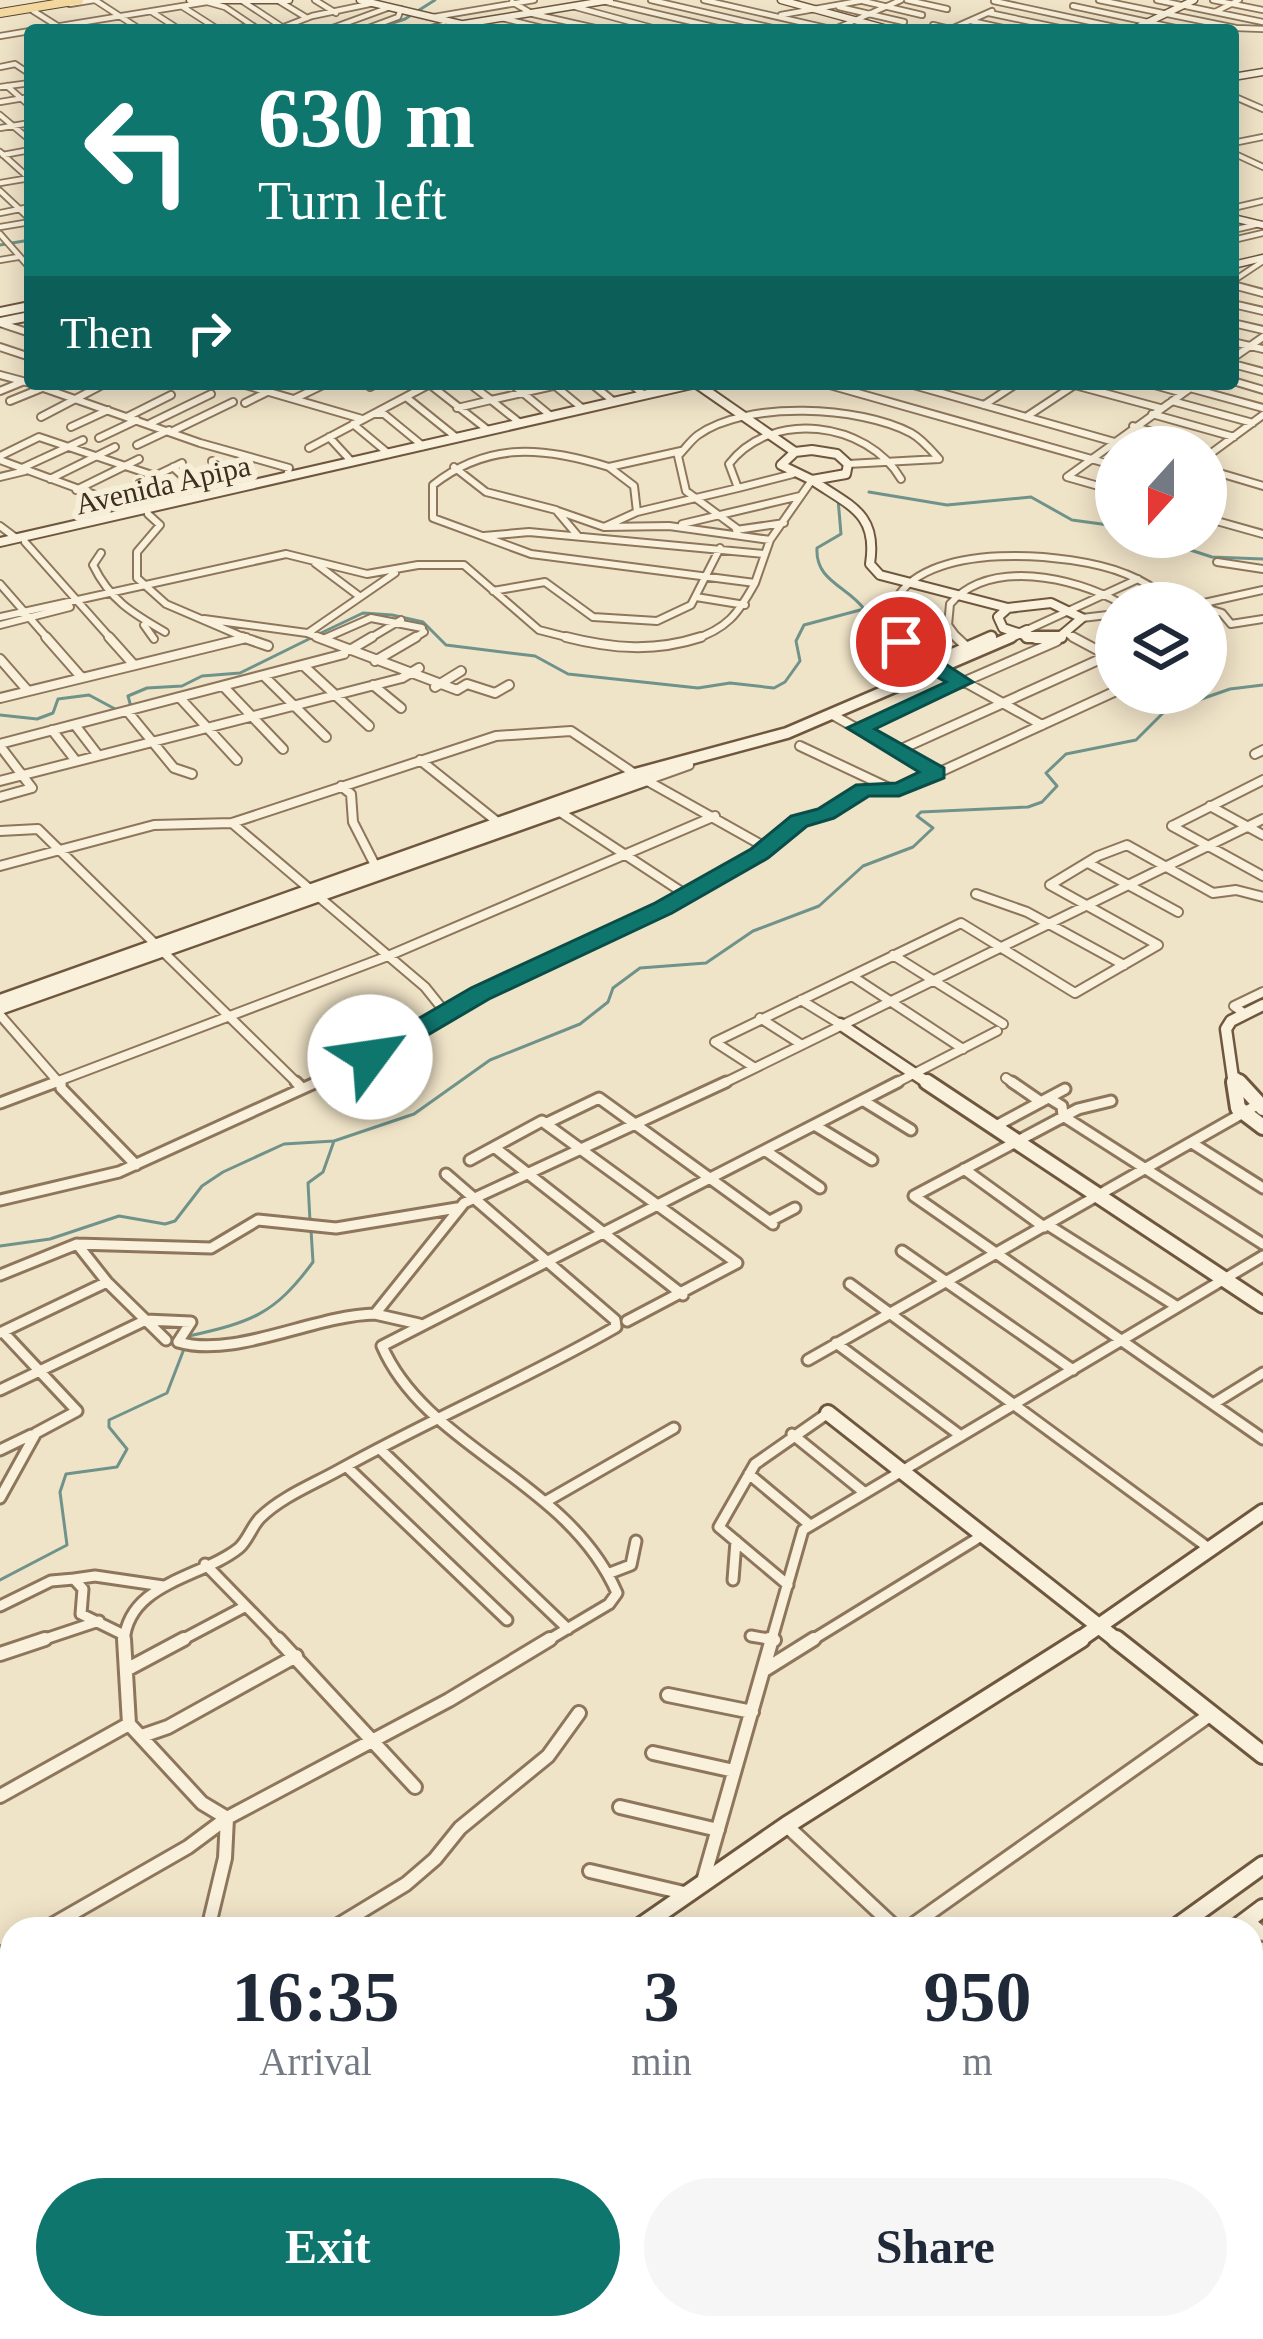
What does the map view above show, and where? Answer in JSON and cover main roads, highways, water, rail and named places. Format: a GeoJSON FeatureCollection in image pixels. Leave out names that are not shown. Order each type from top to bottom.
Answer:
{"type":"FeatureCollection","features":[{"type":"Feature","properties":{"kind":"main road"},"geometry":{"type":"LineString","coordinates":[[0,13],[66,0]]}},
{"type":"Feature","properties":{"kind":"main road"},"geometry":{"type":"LineString","coordinates":[[0,13],[80,0]]}},
{"type":"Feature","properties":{"kind":"waterway"},"geometry":{"type":"LineString","coordinates":[[390,24],[435,0]]}},
{"type":"Feature","properties":{"kind":"waterway"},"geometry":{"type":"LineString","coordinates":[[0,245],[24,241]]}},
{"type":"Feature","properties":{"kind":"waterway"},"geometry":{"type":"LineString","coordinates":[[869,492],[947,505],[1031,497],[1072,520],[1095,523]]}},
{"type":"Feature","properties":{"kind":"waterway"},"geometry":{"type":"LineString","coordinates":[[319,634],[363,613],[392,615],[423,622],[446,645],[535,656],[568,674],[698,688],[730,683],[774,688],[785,682],[800,661],[796,641],[804,625],[864,609],[827,576],[818,559],[817,548],[841,534],[838,499]]}},
{"type":"Feature","properties":{"kind":"waterway"},"geometry":{"type":"LineString","coordinates":[[1227,558],[1263,559]]}},
{"type":"Feature","properties":{"kind":"waterway"},"geometry":{"type":"LineString","coordinates":[[131,707],[128,696],[147,688],[240,673],[311,638]]}},
{"type":"Feature","properties":{"kind":"waterway"},"geometry":{"type":"LineString","coordinates":[[334,1141],[414,1114],[490,1060],[580,1024],[608,1002],[613,988],[640,968],[706,963],[753,931],[819,906],[863,866],[913,847],[933,828],[917,816],[921,812],[1028,807],[1042,802],[1057,786],[1046,773],[1066,754],[1136,740],[1164,712],[1230,689],[1263,685]]}},
{"type":"Feature","properties":{"kind":"waterway"},"geometry":{"type":"LineString","coordinates":[[0,715],[37,719],[53,713],[58,699],[89,695],[117,710]]}},
{"type":"Feature","properties":{"kind":"waterway"},"geometry":{"type":"LineString","coordinates":[[0,1246],[50,1239],[119,1216],[165,1224],[175,1221],[202,1186],[223,1172],[284,1144],[334,1141]]}},
{"type":"Feature","properties":{"kind":"waterway"},"geometry":{"type":"LineString","coordinates":[[310,1221],[308,1183],[323,1172],[334,1141]]}},
{"type":"Feature","properties":{"kind":"waterway"},"geometry":{"type":"LineString","coordinates":[[0,1580],[67,1545],[60,1492],[66,1474],[117,1467],[127,1449],[109,1427],[109,1420],[167,1393],[189,1336],[260,1314],[286,1294],[313,1262],[311,1230]]}}]}
